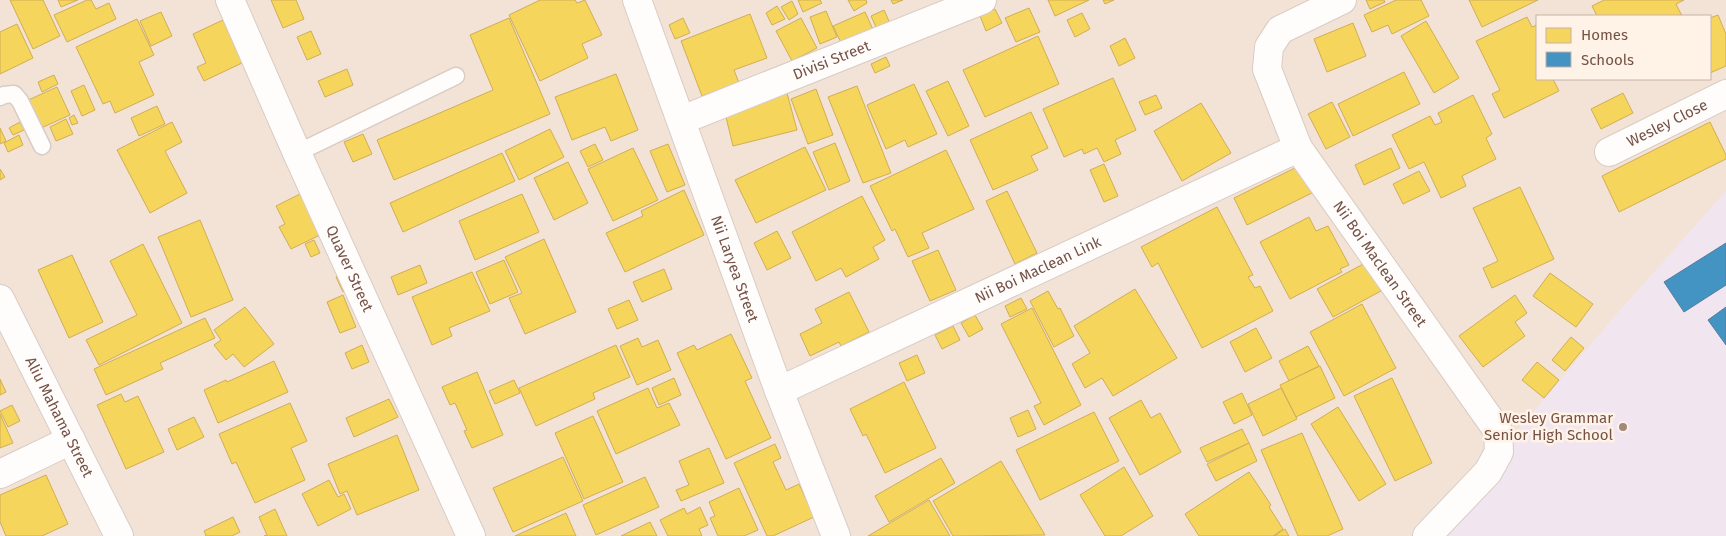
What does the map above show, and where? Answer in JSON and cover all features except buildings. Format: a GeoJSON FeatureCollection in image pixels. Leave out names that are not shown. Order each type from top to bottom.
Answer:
{"type":"FeatureCollection","features":[{"type":"Feature","properties":{"kind":"street","name":"Quaver Street"},"geometry":{"type":"LineString","coordinates":[[230,0],[297,153],[471,536]]}},
{"type":"Feature","properties":{"kind":"street","name":"Nii Laryea Street"},"geometry":{"type":"LineString","coordinates":[[637,0],[779,391],[836,536]]}},
{"type":"Feature","properties":{"kind":"street","name":"Divisi Street"},"geometry":{"type":"LineString","coordinates":[[682,120],[982,0]]}},
{"type":"Feature","properties":{"kind":"street","name":"Nii Boi Maclean Street"},"geometry":{"type":"LineString","coordinates":[[1342,0],[1280,30],[1269,47],[1267,69],[1298,148],[1498,431],[1499,452],[1488,472],[1426,536]]}},
{"type":"Feature","properties":{"kind":"street","name":"Wesley Close"},"geometry":{"type":"LineString","coordinates":[[1609,152],[1726,94]]}},
{"type":"Feature","properties":{"kind":"street","name":"Nii Boi Maclean Link"},"geometry":{"type":"LineString","coordinates":[[779,391],[1298,148]]}},
{"type":"Feature","properties":{"kind":"street","name":"Aliu Mahama Street"},"geometry":{"type":"LineString","coordinates":[[0,299],[119,536]]}},
{"type":"Feature","properties":{"kind":"street"},"geometry":{"type":"LineString","coordinates":[[0,474],[71,440]]}},
{"type":"Feature","properties":{"kind":"lane"},"geometry":{"type":"LineString","coordinates":[[297,153],[456,76]]}},
{"type":"Feature","properties":{"kind":"lane"},"geometry":{"type":"LineString","coordinates":[[0,97],[14,94],[20,100],[42,146]]}},
{"type":"Feature","properties":{"kind":"shaded area"},"geometry":{"type":"Polygon","coordinates":[[[0,0],[1726,0],[1726,536],[0,536],[0,0]]]}},
{"type":"Feature","properties":{"kind":"shaded area","name":"Wesley Grammar Senior High School"},"geometry":{"type":"Polygon","coordinates":[[[1726,191],[1726,536],[1427,536],[1614,317],[1726,191]]]}},
{"type":"Feature","properties":{"kind":"place","name":"Wesley Grammar Senior High School"},"geometry":{"type":"Point","coordinates":[1623,427]}}]}
